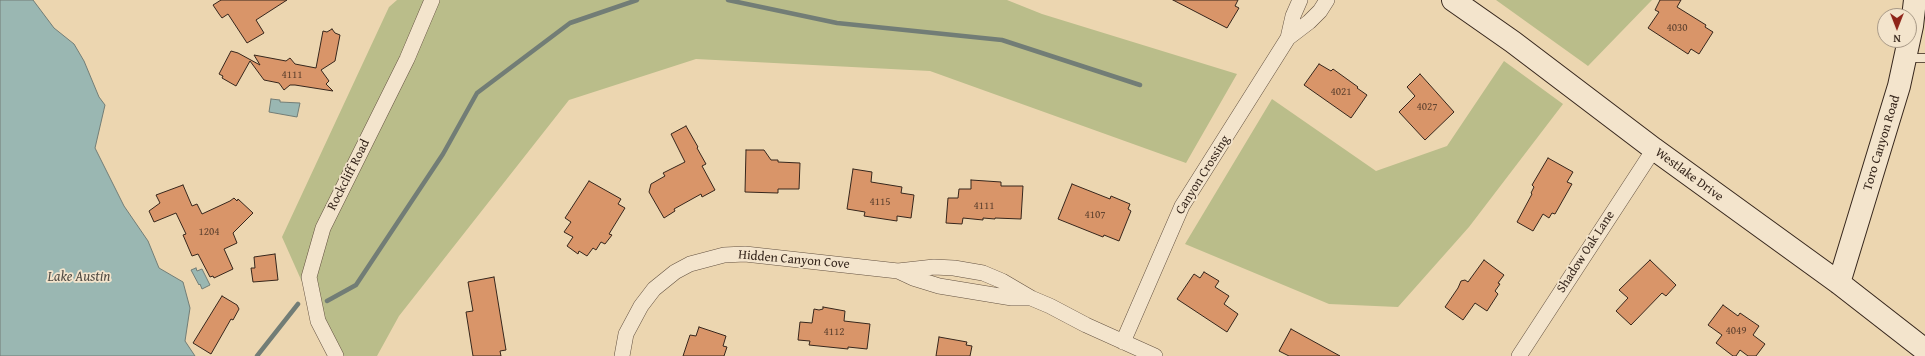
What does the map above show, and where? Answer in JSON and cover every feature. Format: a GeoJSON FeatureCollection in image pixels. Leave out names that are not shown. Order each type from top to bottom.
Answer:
{"type":"FeatureCollection","features":[{"type":"Feature","properties":{"kind":"street","name":"Rockcliff Road"},"geometry":{"type":"LineString","coordinates":[[336,356],[318,321],[309,277],[323,228],[407,59],[432,0]]}},
{"type":"Feature","properties":{"kind":"street","name":"Canyon Crossing"},"geometry":{"type":"LineString","coordinates":[[1123,342],[1182,206],[1288,38],[1293,16],[1300,0]]}},
{"type":"Feature","properties":{"kind":"street","name":"Canyon Crossing"},"geometry":{"type":"LineString","coordinates":[[1288,38],[1309,22],[1320,11],[1327,0]]}},
{"type":"Feature","properties":{"kind":"street","name":"Westlake Drive"},"geometry":{"type":"LineString","coordinates":[[1453,0],[1513,42],[1654,149],[1839,283],[1925,350]]}},
{"type":"Feature","properties":{"kind":"street","name":"Toro Canyon Road"},"geometry":{"type":"LineString","coordinates":[[1839,283],[1899,86],[1919,59],[1912,26],[1915,0]]}},
{"type":"Feature","properties":{"kind":"street","name":"Shadow Oak Lane"},"geometry":{"type":"LineString","coordinates":[[1519,356],[1654,149]]}},
{"type":"Feature","properties":{"kind":"street","name":"Hidden Canyon Cove"},"geometry":{"type":"LineString","coordinates":[[622,356],[626,334],[641,306],[649,295],[675,272],[695,262],[724,255],[745,254],[898,271],[934,267],[954,268],[983,273],[1002,281],[1031,298],[1155,356]]}},
{"type":"Feature","properties":{"kind":"street","name":"Hidden Canyon Cove"},"geometry":{"type":"LineString","coordinates":[[898,271],[913,278],[939,286],[1012,298],[1031,298]]}},
{"type":"Feature","properties":{"kind":"green space"},"geometry":{"type":"Polygon","coordinates":[[[397,0],[1007,0],[1042,14],[1237,74],[1186,163],[930,71],[696,59],[569,100],[399,316],[377,356],[335,356],[282,237],[389,7],[397,0]]]}},
{"type":"Feature","properties":{"kind":"green space"},"geometry":{"type":"Polygon","coordinates":[[[1496,0],[1652,0],[1588,66],[1496,0]]]}},
{"type":"Feature","properties":{"kind":"green space"},"geometry":{"type":"Polygon","coordinates":[[[1504,61],[1563,104],[1469,227],[1398,307],[1329,304],[1185,244],[1272,99],[1376,171],[1447,146],[1504,61]]]}},
{"type":"Feature","properties":{"kind":"water","name":"Lake Austin"},"geometry":{"type":"Polygon","coordinates":[[[0,0],[33,0],[54,28],[74,44],[84,61],[99,97],[105,105],[95,148],[124,206],[148,241],[159,268],[183,282],[190,308],[185,341],[195,356],[0,356],[0,0]]]}},
{"type":"Feature","properties":{"kind":"water"},"geometry":{"type":"Polygon","coordinates":[[[271,99],[280,100],[280,102],[300,103],[297,117],[269,112],[271,99]]]}},
{"type":"Feature","properties":{"kind":"water"},"geometry":{"type":"Polygon","coordinates":[[[196,268],[197,271],[202,269],[210,285],[202,289],[191,270],[196,268]]]}},
{"type":"Feature","properties":{"kind":"building"},"geometry":{"type":"Polygon","coordinates":[[[221,0],[287,0],[256,20],[264,33],[247,43],[228,14],[222,18],[213,5],[221,0]]]}},
{"type":"Feature","properties":{"kind":"building"},"geometry":{"type":"Polygon","coordinates":[[[1173,0],[1238,0],[1235,6],[1239,8],[1227,28],[1173,0]]]}},
{"type":"Feature","properties":{"kind":"building"},"geometry":{"type":"Polygon","coordinates":[[[1660,0],[1681,0],[1677,7],[1706,25],[1705,27],[1713,32],[1699,54],[1691,49],[1688,54],[1648,28],[1659,12],[1655,10],[1660,0]]]}},
{"type":"Feature","properties":{"kind":"building"},"geometry":{"type":"Polygon","coordinates":[[[332,29],[335,33],[340,35],[335,61],[321,70],[329,81],[326,84],[333,91],[295,85],[290,85],[284,90],[279,83],[264,80],[250,61],[236,86],[222,78],[223,76],[219,74],[231,51],[238,53],[260,65],[254,55],[286,61],[290,58],[295,64],[316,68],[323,31],[327,32],[332,29]]]}},
{"type":"Feature","properties":{"kind":"building"},"geometry":{"type":"Polygon","coordinates":[[[1319,64],[1331,71],[1333,69],[1367,95],[1351,118],[1304,85],[1319,64]]]}},
{"type":"Feature","properties":{"kind":"building"},"geometry":{"type":"Polygon","coordinates":[[[1420,74],[1454,112],[1425,140],[1399,112],[1415,96],[1407,87],[1420,74]]]}},
{"type":"Feature","properties":{"kind":"building"},"geometry":{"type":"Polygon","coordinates":[[[686,126],[706,164],[702,166],[715,190],[702,197],[701,194],[674,209],[675,211],[664,218],[649,192],[651,184],[665,176],[663,173],[685,162],[671,134],[686,126]]]}},
{"type":"Feature","properties":{"kind":"building"},"geometry":{"type":"Polygon","coordinates":[[[746,150],[764,150],[771,160],[778,160],[778,162],[800,163],[799,189],[778,189],[778,193],[745,192],[746,150]]]}},
{"type":"Feature","properties":{"kind":"building"},"geometry":{"type":"Polygon","coordinates":[[[1548,158],[1573,172],[1567,182],[1572,184],[1555,214],[1552,213],[1549,218],[1543,214],[1533,231],[1517,222],[1532,194],[1531,193],[1534,187],[1532,185],[1548,158]]]}},
{"type":"Feature","properties":{"kind":"building"},"geometry":{"type":"Polygon","coordinates":[[[853,169],[872,172],[871,182],[902,187],[901,193],[914,195],[911,218],[897,216],[897,221],[864,216],[865,212],[847,209],[853,169]]]}},
{"type":"Feature","properties":{"kind":"building"},"geometry":{"type":"Polygon","coordinates":[[[971,180],[1001,182],[1001,186],[1023,186],[1021,219],[983,218],[983,220],[963,218],[962,224],[946,223],[948,198],[958,198],[959,189],[971,189],[971,180]]]}},
{"type":"Feature","properties":{"kind":"building"},"geometry":{"type":"Polygon","coordinates":[[[589,181],[621,199],[618,204],[625,208],[609,234],[612,235],[605,244],[601,242],[596,250],[593,248],[587,256],[579,251],[578,254],[567,246],[573,237],[564,232],[571,222],[565,218],[589,181]]]}},
{"type":"Feature","properties":{"kind":"building"},"geometry":{"type":"Polygon","coordinates":[[[1072,184],[1110,199],[1111,196],[1130,204],[1128,209],[1131,211],[1119,241],[1104,235],[1103,237],[1058,219],[1072,184]]]}},
{"type":"Feature","properties":{"kind":"building"},"geometry":{"type":"Polygon","coordinates":[[[183,185],[192,206],[197,204],[202,214],[234,198],[237,201],[238,199],[253,213],[233,233],[237,243],[224,249],[233,269],[214,278],[213,276],[210,277],[198,254],[192,256],[183,235],[186,234],[176,213],[154,222],[149,211],[160,203],[156,195],[183,185]]]}},
{"type":"Feature","properties":{"kind":"building"},"geometry":{"type":"Polygon","coordinates":[[[275,254],[278,280],[253,282],[251,268],[255,268],[254,257],[275,254]]]}},
{"type":"Feature","properties":{"kind":"building"},"geometry":{"type":"Polygon","coordinates":[[[1484,260],[1504,275],[1498,283],[1500,284],[1495,291],[1498,294],[1487,311],[1475,303],[1463,320],[1445,307],[1461,281],[1465,280],[1468,282],[1484,260]]]}},
{"type":"Feature","properties":{"kind":"building"},"geometry":{"type":"Polygon","coordinates":[[[1650,260],[1676,285],[1666,296],[1662,293],[1631,325],[1616,311],[1628,298],[1619,290],[1650,260]]]}},
{"type":"Feature","properties":{"kind":"building"},"geometry":{"type":"Polygon","coordinates":[[[1204,272],[1219,281],[1215,287],[1229,296],[1224,304],[1238,314],[1227,332],[1177,299],[1194,274],[1200,278],[1204,272]]]}},
{"type":"Feature","properties":{"kind":"building"},"geometry":{"type":"Polygon","coordinates":[[[494,277],[506,350],[500,351],[501,356],[473,356],[466,312],[473,311],[468,282],[494,277]]]}},
{"type":"Feature","properties":{"kind":"building"},"geometry":{"type":"Polygon","coordinates":[[[222,296],[237,305],[239,309],[233,320],[231,319],[211,354],[193,343],[222,296]]]}},
{"type":"Feature","properties":{"kind":"building"},"geometry":{"type":"Polygon","coordinates":[[[1723,305],[1738,316],[1740,313],[1759,326],[1753,335],[1765,344],[1756,356],[1748,356],[1740,350],[1736,356],[1733,356],[1716,343],[1722,335],[1708,325],[1723,305]]]}},
{"type":"Feature","properties":{"kind":"building"},"geometry":{"type":"Polygon","coordinates":[[[823,307],[845,311],[844,321],[870,324],[867,349],[848,347],[848,349],[809,345],[810,341],[798,340],[800,322],[812,323],[814,309],[819,310],[823,309],[823,307]]]}},
{"type":"Feature","properties":{"kind":"building"},"geometry":{"type":"Polygon","coordinates":[[[699,327],[726,336],[723,346],[727,347],[724,356],[683,356],[690,335],[696,336],[699,327]]]}},
{"type":"Feature","properties":{"kind":"building"},"geometry":{"type":"Polygon","coordinates":[[[1291,329],[1340,356],[1289,356],[1279,351],[1291,329]]]}},
{"type":"Feature","properties":{"kind":"building"},"geometry":{"type":"Polygon","coordinates":[[[939,337],[967,342],[966,345],[972,346],[970,356],[936,356],[939,337]]]}},
{"type":"Feature","properties":{"kind":"waterway"},"geometry":{"type":"LineString","coordinates":[[327,301],[356,285],[443,154],[477,93],[570,23],[637,0]]}},
{"type":"Feature","properties":{"kind":"waterway"},"geometry":{"type":"LineString","coordinates":[[728,0],[837,23],[1002,40],[1140,85]]}},
{"type":"Feature","properties":{"kind":"waterway"},"geometry":{"type":"LineString","coordinates":[[257,356],[298,304]]}}]}
